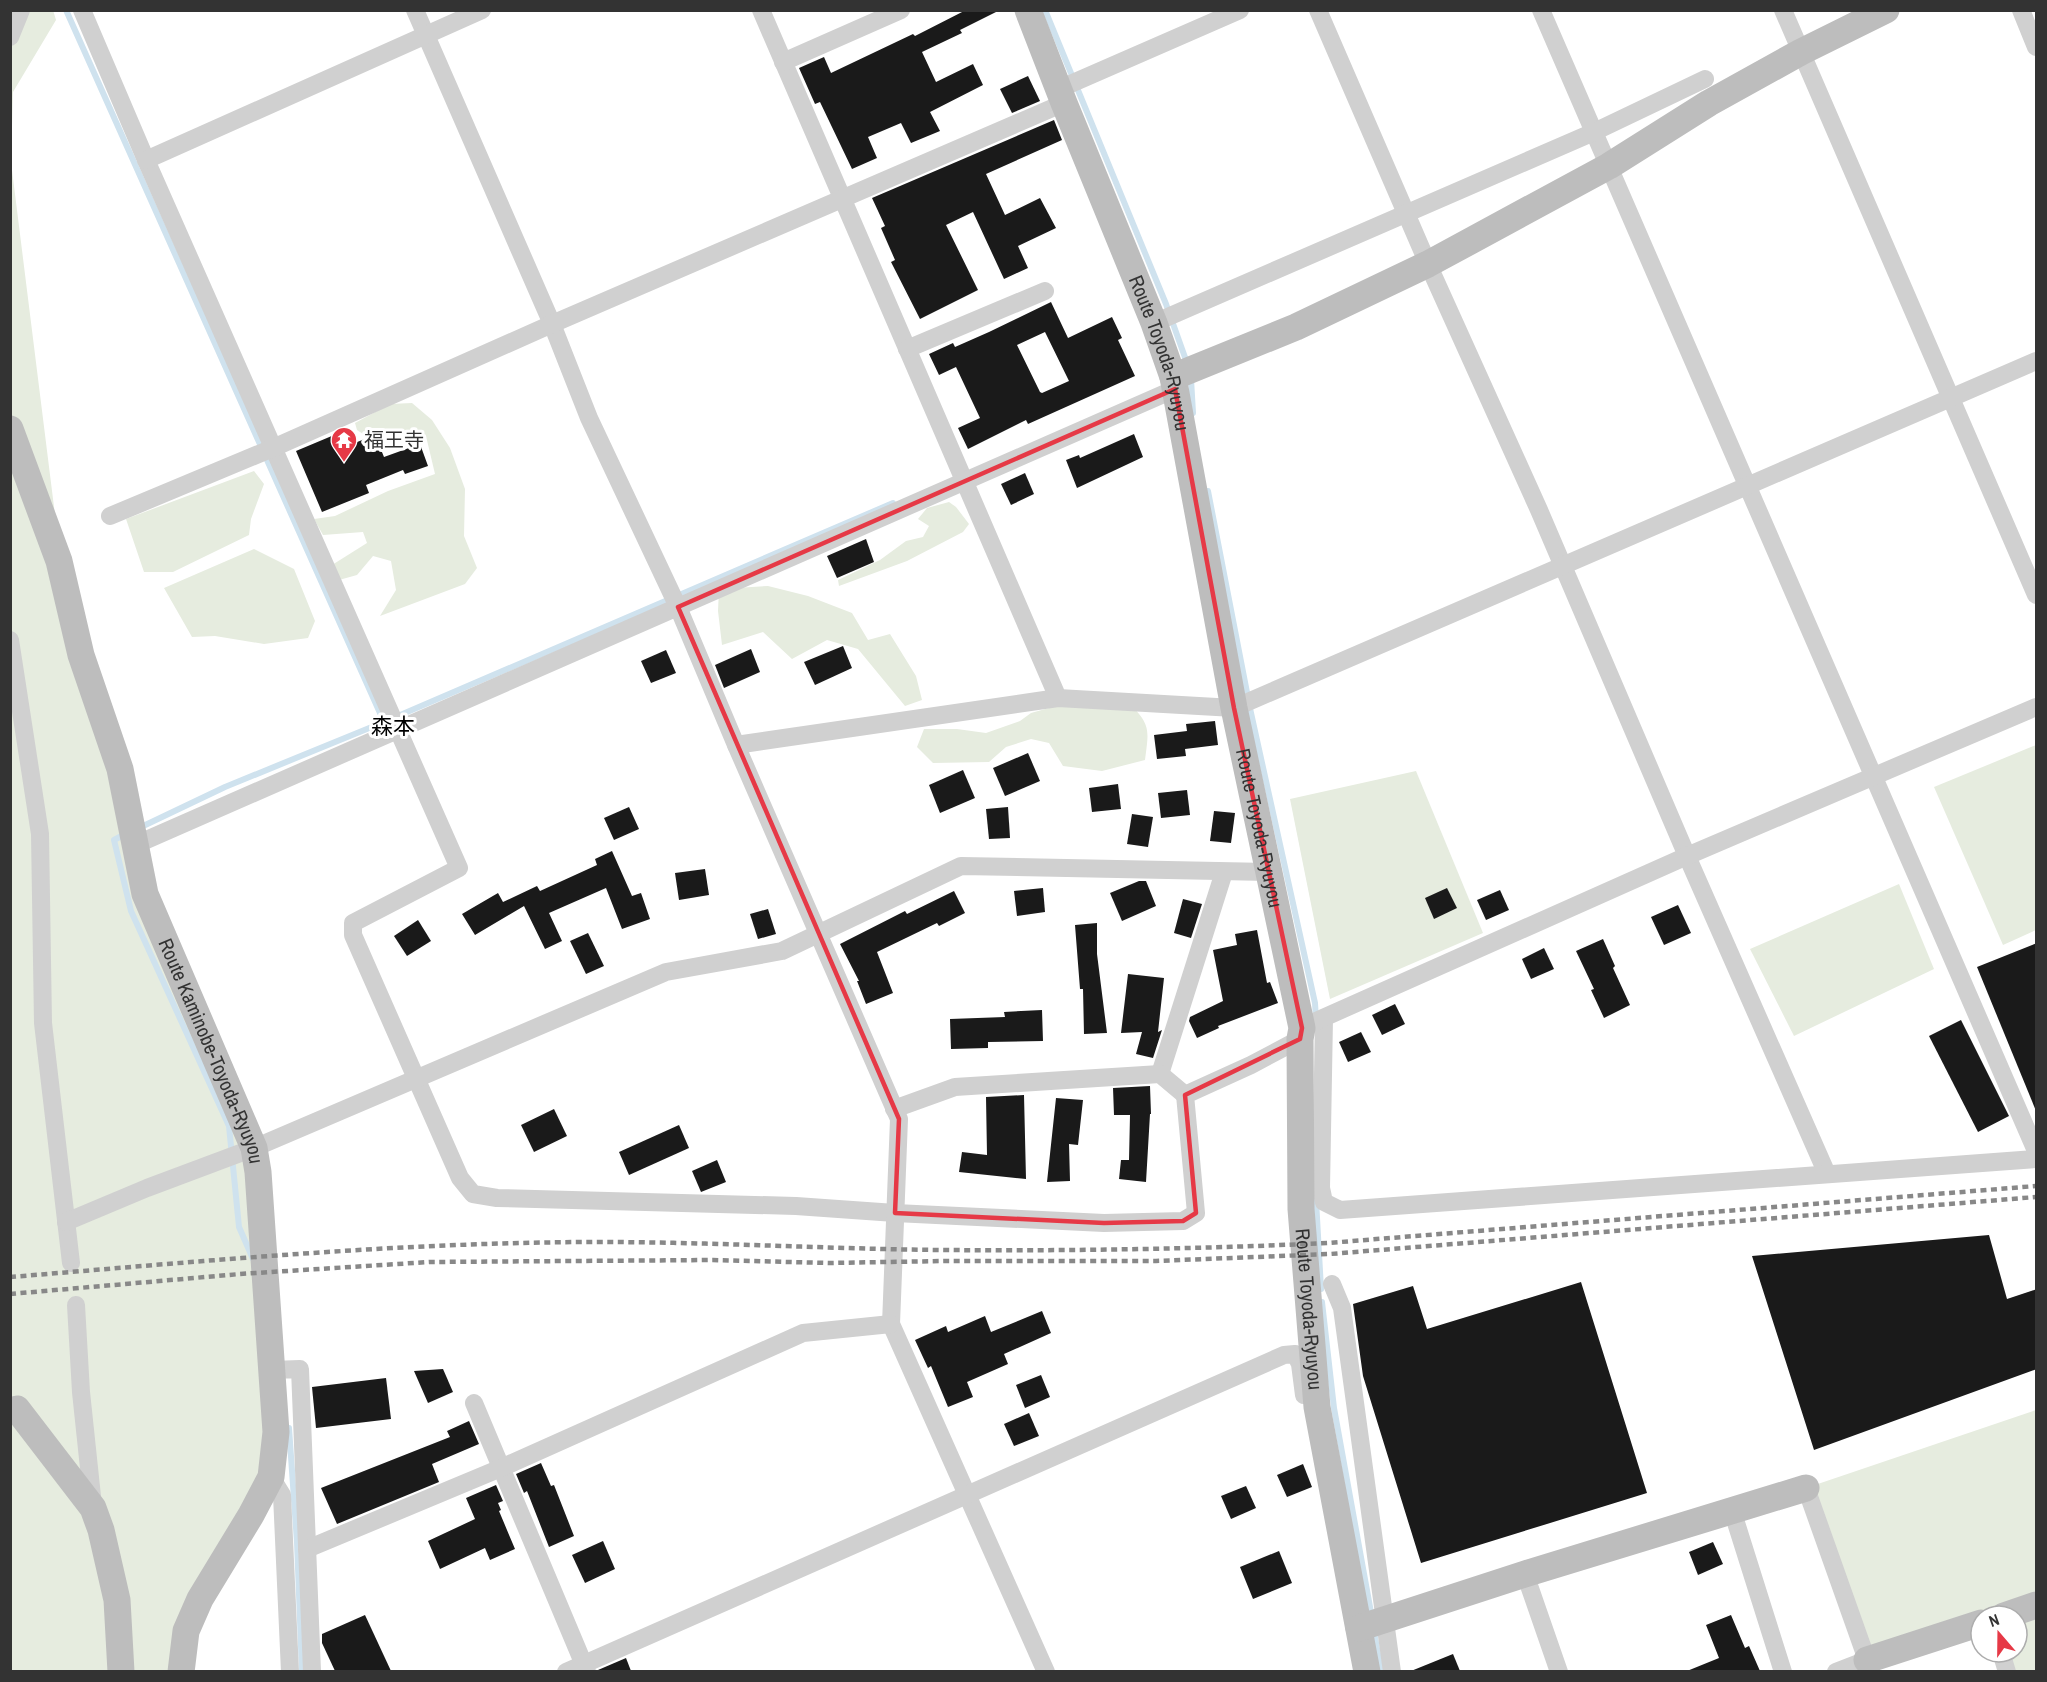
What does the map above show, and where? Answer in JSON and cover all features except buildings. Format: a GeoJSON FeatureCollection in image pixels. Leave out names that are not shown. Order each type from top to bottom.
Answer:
{"type":"FeatureCollection","features":[{"type":"Feature","properties":{"kind":"main road","name":"Route Toyoda-Ryuyou"},"geometry":{"type":"LineString","coordinates":[[1028,10],[1154,323],[1174,383],[1234,708],[1269,872],[1308,1028],[1301,1209],[1317,1407],[1367,1671]]}},
{"type":"Feature","properties":{"kind":"main road"},"geometry":{"type":"LineString","coordinates":[[1174,383],[1428,264],[1609,166],[1709,103],[1801,52],[1886,10]]}},
{"type":"Feature","properties":{"kind":"main road","name":"Route Kaminobe-Toyoda-Ryuyou"},"geometry":{"type":"LineString","coordinates":[[10,429],[58,561],[81,655],[120,769],[145,894],[254,1148],[258,1172],[276,1432],[271,1477],[251,1515],[200,1599],[186,1631],[180,1671]]}},
{"type":"Feature","properties":{"kind":"main road"},"geometry":{"type":"LineString","coordinates":[[17,1409],[93,1508],[101,1530],[117,1600],[121,1671]]}},
{"type":"Feature","properties":{"kind":"main road"},"geometry":{"type":"LineString","coordinates":[[1359,1628],[1525,1574],[1806,1488]]}},
{"type":"Feature","properties":{"kind":"main road"},"geometry":{"type":"LineString","coordinates":[[1867,1660],[1969,1627]]}},
{"type":"Feature","properties":{"kind":"street"},"geometry":{"type":"LineString","coordinates":[[10,37],[21,10]]}},
{"type":"Feature","properties":{"kind":"street"},"geometry":{"type":"LineString","coordinates":[[82,10],[459,868],[353,923],[353,935],[460,1178],[473,1194],[496,1198],[796,1206],[1104,1223],[1184,1221],[1197,1213],[1185,1095],[1160,1074],[955,1087],[894,1109]]}},
{"type":"Feature","properties":{"kind":"street"},"geometry":{"type":"LineString","coordinates":[[415,10],[552,324],[589,418],[678,607],[899,1119],[891,1324],[1046,1671]]}},
{"type":"Feature","properties":{"kind":"street"},"geometry":{"type":"LineString","coordinates":[[146,160],[482,10]]}},
{"type":"Feature","properties":{"kind":"street"},"geometry":{"type":"LineString","coordinates":[[760,10],[1058,698]]}},
{"type":"Feature","properties":{"kind":"street"},"geometry":{"type":"LineString","coordinates":[[783,62],[901,10]]}},
{"type":"Feature","properties":{"kind":"street"},"geometry":{"type":"LineString","coordinates":[[110,516],[273,448],[552,324],[843,200],[1240,10]]}},
{"type":"Feature","properties":{"kind":"street"},"geometry":{"type":"LineString","coordinates":[[1318,10],[1827,1174]]}},
{"type":"Feature","properties":{"kind":"street"},"geometry":{"type":"LineString","coordinates":[[1541,10],[2037,1151]]}},
{"type":"Feature","properties":{"kind":"street"},"geometry":{"type":"LineString","coordinates":[[1783,10],[2037,595]]}},
{"type":"Feature","properties":{"kind":"street"},"geometry":{"type":"LineString","coordinates":[[2021,10],[2037,47]]}},
{"type":"Feature","properties":{"kind":"street"},"geometry":{"type":"LineString","coordinates":[[1154,323],[1594,132],[1705,79]]}},
{"type":"Feature","properties":{"kind":"street"},"geometry":{"type":"LineString","coordinates":[[907,349],[1045,291]]}},
{"type":"Feature","properties":{"kind":"street"},"geometry":{"type":"LineString","coordinates":[[736,745],[1058,698],[1234,708],[2037,361]]}},
{"type":"Feature","properties":{"kind":"street"},"geometry":{"type":"LineString","coordinates":[[135,845],[965,481],[1174,383]]}},
{"type":"Feature","properties":{"kind":"street"},"geometry":{"type":"LineString","coordinates":[[10,640],[40,834],[43,1023],[70,1263]]}},
{"type":"Feature","properties":{"kind":"street"},"geometry":{"type":"LineString","coordinates":[[1185,1095],[1251,1065],[1308,1028],[1687,856],[2037,707]]}},
{"type":"Feature","properties":{"kind":"street"},"geometry":{"type":"LineString","coordinates":[[66,1222],[147,1188],[254,1148],[666,972],[782,951],[961,866],[1269,872]]}},
{"type":"Feature","properties":{"kind":"street"},"geometry":{"type":"LineString","coordinates":[[1160,1074],[1224,872]]}},
{"type":"Feature","properties":{"kind":"street"},"geometry":{"type":"LineString","coordinates":[[1308,1028],[1321,1188],[1324,1202],[1340,1210],[2037,1159]]}},
{"type":"Feature","properties":{"kind":"street"},"geometry":{"type":"LineString","coordinates":[[1332,1284],[1342,1308],[1392,1671]]}},
{"type":"Feature","properties":{"kind":"street"},"geometry":{"type":"LineString","coordinates":[[76,1305],[81,1392],[93,1508]]}},
{"type":"Feature","properties":{"kind":"street"},"geometry":{"type":"LineString","coordinates":[[307,1549],[501,1468],[803,1333],[891,1324]]}},
{"type":"Feature","properties":{"kind":"street"},"geometry":{"type":"LineString","coordinates":[[566,1671],[586,1667],[966,1495],[1284,1355],[1295,1354],[1300,1364],[1310,1440],[1323,1441]]}},
{"type":"Feature","properties":{"kind":"street"},"geometry":{"type":"LineString","coordinates":[[272,1370],[300,1369],[312,1671]]}},
{"type":"Feature","properties":{"kind":"street"},"geometry":{"type":"LineString","coordinates":[[474,1403],[586,1667]]}},
{"type":"Feature","properties":{"kind":"street"},"geometry":{"type":"LineString","coordinates":[[271,1477],[282,1495],[290,1671]]}},
{"type":"Feature","properties":{"kind":"street"},"geometry":{"type":"LineString","coordinates":[[1806,1488],[1867,1660],[1836,1671]]}},
{"type":"Feature","properties":{"kind":"street"},"geometry":{"type":"LineString","coordinates":[[1732,1510],[1783,1671]]}},
{"type":"Feature","properties":{"kind":"street"},"geometry":{"type":"LineString","coordinates":[[1525,1574],[1559,1671]]}},
{"type":"Feature","properties":{"kind":"highlighted area"},"geometry":{"type":"Polygon","coordinates":[[[1175,389],[1234,708],[1302,1028],[1300,1039],[1185,1095],[1196,1213],[1183,1221],[1104,1223],[895,1213],[899,1119],[678,607],[1175,389]]]}},
{"type":"Feature","properties":{"kind":"shaded area"},"geometry":{"type":"Polygon","coordinates":[[[53,10],[56,20],[13,92],[11,162],[63,579],[153,912],[260,1194],[266,1487],[186,1631],[194,1671],[11,1672],[10,11],[53,10]]]}},
{"type":"Feature","properties":{"kind":"shaded area"},"geometry":{"type":"Polygon","coordinates":[[[412,403],[432,420],[450,448],[465,489],[464,536],[477,568],[465,584],[380,616],[396,590],[391,561],[373,556],[357,575],[339,580],[332,565],[367,543],[363,532],[323,535],[314,519],[335,516],[388,491],[435,474],[426,436],[411,439],[363,434],[357,430],[355,423],[390,404],[412,403]]]}},
{"type":"Feature","properties":{"kind":"shaded area"},"geometry":{"type":"Polygon","coordinates":[[[254,471],[264,484],[251,519],[249,535],[173,572],[144,572],[126,519],[254,471]]]}},
{"type":"Feature","properties":{"kind":"shaded area"},"geometry":{"type":"Polygon","coordinates":[[[949,502],[956,507],[969,524],[963,532],[907,561],[839,586],[838,580],[880,560],[906,541],[923,537],[929,526],[918,519],[927,508],[949,502]]]}},
{"type":"Feature","properties":{"kind":"shaded area"},"geometry":{"type":"Polygon","coordinates":[[[254,549],[294,569],[315,621],[308,638],[264,644],[215,636],[192,637],[164,588],[254,549]]]}},
{"type":"Feature","properties":{"kind":"shaded area"},"geometry":{"type":"Polygon","coordinates":[[[768,586],[808,596],[852,613],[868,640],[890,634],[916,676],[922,700],[905,706],[858,649],[827,640],[792,659],[763,632],[722,645],[718,611],[719,589],[768,586]]]}},
{"type":"Feature","properties":{"kind":"shaded area"},"geometry":{"type":"Polygon","coordinates":[[[1128,702],[1141,716],[1147,728],[1145,760],[1102,771],[1063,766],[1049,743],[1031,739],[1006,747],[989,762],[933,763],[917,747],[924,729],[957,729],[986,733],[1020,721],[1031,713],[1056,706],[1128,702]]]}},
{"type":"Feature","properties":{"kind":"shaded area"},"geometry":{"type":"Polygon","coordinates":[[[2036,745],[2036,930],[2003,945],[1934,787],[2036,745]]]}},
{"type":"Feature","properties":{"kind":"shaded area"},"geometry":{"type":"Polygon","coordinates":[[[1416,771],[1483,933],[1330,999],[1290,799],[1416,771]]]}},
{"type":"Feature","properties":{"kind":"shaded area"},"geometry":{"type":"Polygon","coordinates":[[[1899,884],[1934,969],[1794,1036],[1750,949],[1899,884]]]}},
{"type":"Feature","properties":{"kind":"shaded area"},"geometry":{"type":"Polygon","coordinates":[[[2036,1410],[2036,1595],[2013,1604],[1969,1604],[1969,1621],[1867,1660],[1806,1488],[2036,1410]]]}},
{"type":"Feature","properties":{"kind":"shaded area"},"geometry":{"type":"Polygon","coordinates":[[[2036,1605],[2036,1671],[2008,1671],[2005,1664],[2029,1664],[2029,1609],[2036,1605]]]}},
{"type":"Feature","properties":{"kind":"waterway"},"geometry":{"type":"LineString","coordinates":[[66,10],[384,722]]}},
{"type":"Feature","properties":{"kind":"waterway"},"geometry":{"type":"LineString","coordinates":[[1045,10],[1166,304],[1187,363]]}},
{"type":"Feature","properties":{"kind":"waterway"},"geometry":{"type":"LineString","coordinates":[[1191,379],[1193,413]]}},
{"type":"Feature","properties":{"kind":"waterway"},"geometry":{"type":"LineString","coordinates":[[1208,491],[1251,713],[1315,1003],[1316,1019]]}},
{"type":"Feature","properties":{"kind":"waterway"},"geometry":{"type":"LineString","coordinates":[[139,828],[225,787],[384,722],[893,503]]}},
{"type":"Feature","properties":{"kind":"waterway"},"geometry":{"type":"LineString","coordinates":[[127,833],[114,840],[131,911],[229,1126],[239,1227],[253,1259]]}},
{"type":"Feature","properties":{"kind":"waterway"},"geometry":{"type":"LineString","coordinates":[[1316,1200],[1321,1289]]}},
{"type":"Feature","properties":{"kind":"waterway"},"geometry":{"type":"LineString","coordinates":[[1322,1302],[1334,1408],[1372,1618]]}},
{"type":"Feature","properties":{"kind":"waterway"},"geometry":{"type":"LineString","coordinates":[[289,1428],[297,1542],[302,1672]]}},
{"type":"Feature","properties":{"kind":"waterway"},"geometry":{"type":"LineString","coordinates":[[1374,1631],[1381,1672]]}},
{"type":"Feature","properties":{"kind":"railway"},"geometry":{"type":"LineString","coordinates":[[10,1277],[378,1249],[525,1243],[642,1242],[992,1250],[1088,1250],[1328,1243],[2036,1186]]}},
{"type":"Feature","properties":{"kind":"railway"},"geometry":{"type":"LineString","coordinates":[[10,1294],[240,1274],[429,1262],[1156,1261],[1330,1254],[2036,1197]]}},
{"type":"Feature","properties":{"kind":"place","name":"福王寺"},"geometry":{"type":"Point","coordinates":[344,463]}},
{"type":"Feature","properties":{"kind":"district","name":"森本"},"geometry":{"type":"Point","coordinates":[393,726]}}]}
